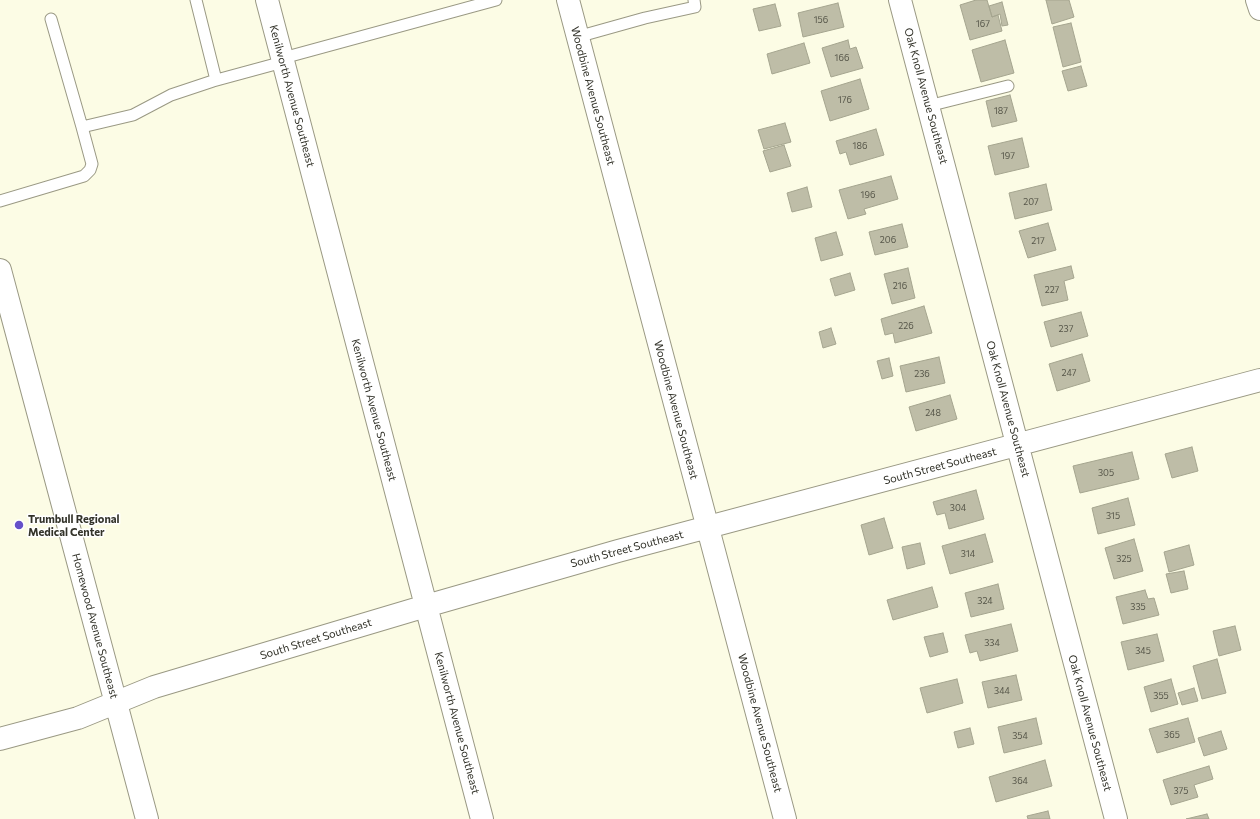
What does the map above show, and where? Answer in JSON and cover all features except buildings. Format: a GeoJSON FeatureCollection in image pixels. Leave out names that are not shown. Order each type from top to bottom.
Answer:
{"type":"FeatureCollection","features":[{"type":"Feature","properties":{"kind":"street","name":"Kenilworth Avenue Southeast"},"geometry":{"type":"LineString","coordinates":[[267,0],[482,819]]}},
{"type":"Feature","properties":{"kind":"street","name":"Woodbine Avenue Southeast"},"geometry":{"type":"LineString","coordinates":[[568,0],[785,819]]}},
{"type":"Feature","properties":{"kind":"street","name":"Oak Knoll Avenue Southeast"},"geometry":{"type":"LineString","coordinates":[[900,0],[1116,819]]}},
{"type":"Feature","properties":{"kind":"street"},"geometry":{"type":"LineString","coordinates":[[1257,0],[1260,9]]}},
{"type":"Feature","properties":{"kind":"street","name":"Homewood Avenue Southeast"},"geometry":{"type":"LineString","coordinates":[[0,270],[147,819]]}},
{"type":"Feature","properties":{"kind":"street","name":"South Street Southeast"},"geometry":{"type":"LineString","coordinates":[[0,739],[78,718],[154,687],[426,606],[618,551],[1260,380]]}},
{"type":"Feature","properties":{"kind":"lane"},"geometry":{"type":"LineString","coordinates":[[196,0],[216,80]]}},
{"type":"Feature","properties":{"kind":"lane"},"geometry":{"type":"LineString","coordinates":[[82,126],[133,115],[171,95],[216,80],[496,0]]}},
{"type":"Feature","properties":{"kind":"lane"},"geometry":{"type":"LineString","coordinates":[[577,37],[695,6],[694,0]]}},
{"type":"Feature","properties":{"kind":"lane"},"geometry":{"type":"LineString","coordinates":[[0,201],[84,176],[90,170],[92,164],[51,19]]}},
{"type":"Feature","properties":{"kind":"lane"},"geometry":{"type":"LineString","coordinates":[[928,106],[1008,86]]}},
{"type":"Feature","properties":{"kind":"place","name":"Trumbull Regional Medical Center"},"geometry":{"type":"Point","coordinates":[19,525]}}]}
